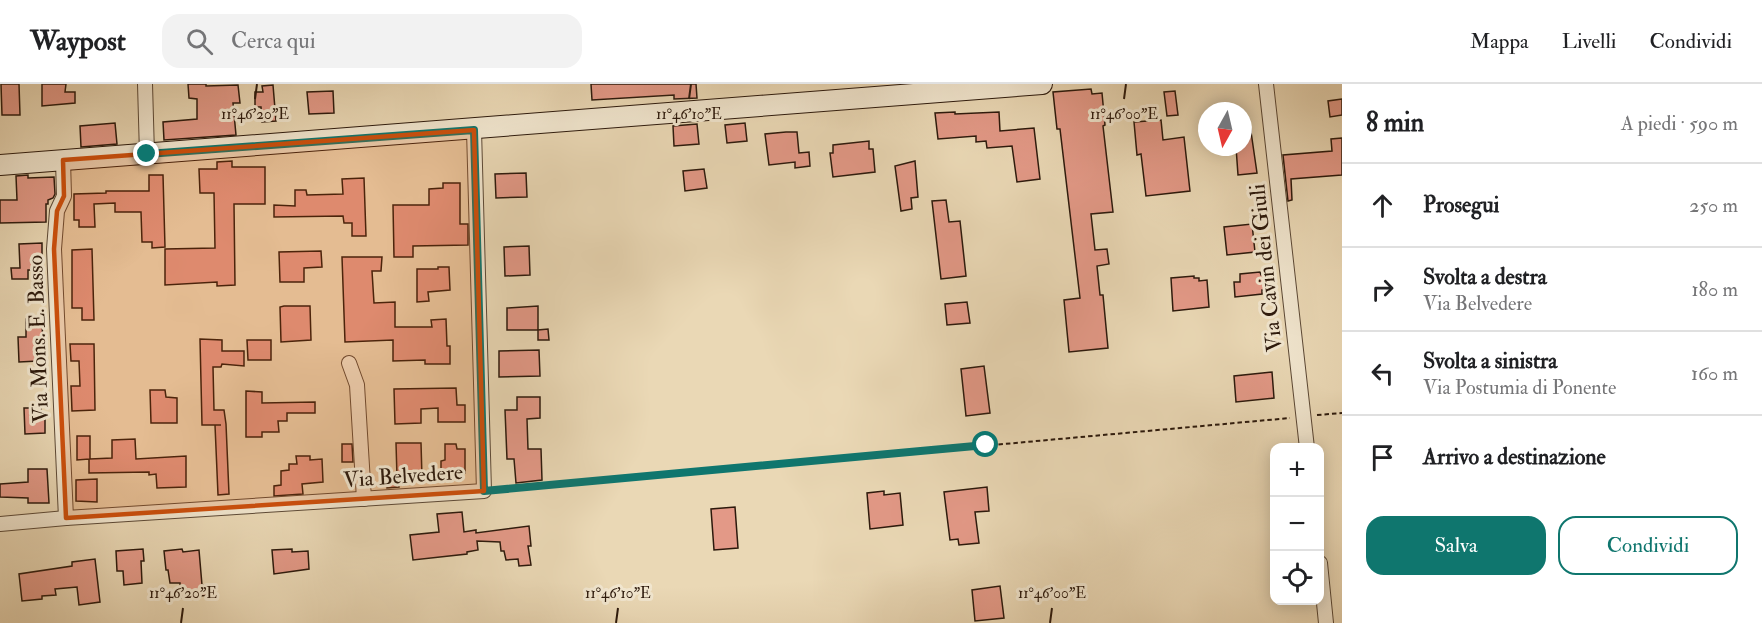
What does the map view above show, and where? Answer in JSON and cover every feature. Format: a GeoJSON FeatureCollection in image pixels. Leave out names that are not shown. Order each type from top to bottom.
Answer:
{"type":"FeatureCollection","features":[{"type":"Feature","properties":{"kind":"main road"},"geometry":{"type":"LineString","coordinates":[[0,165],[474,130],[1042,84]]}},
{"type":"Feature","properties":{"kind":"street"},"geometry":{"type":"LineString","coordinates":[[144,84],[147,154]]}},
{"type":"Feature","properties":{"kind":"street","name":"Via Cavin dei Giuli"},"geometry":{"type":"LineString","coordinates":[[1266,84],[1306,443]]}},
{"type":"Feature","properties":{"kind":"street","name":"Via Belvedere"},"geometry":{"type":"LineString","coordinates":[[0,524],[484,491],[474,130]]}},
{"type":"Feature","properties":{"kind":"street","name":"Via Mons. E. Basso"},"geometry":{"type":"LineString","coordinates":[[63,160],[64,196],[57,211],[54,249],[66,518]]}},
{"type":"Feature","properties":{"kind":"street"},"geometry":{"type":"LineString","coordinates":[[349,363],[357,385],[364,499]]}},
{"type":"Feature","properties":{"kind":"street"},"geometry":{"type":"LineString","coordinates":[[1324,603],[1326,623]]}},
{"type":"Feature","properties":{"kind":"path"},"geometry":{"type":"LineString","coordinates":[[484,491],[1342,413]]}},
{"type":"Feature","properties":{"kind":"highlighted area"},"geometry":{"type":"Polygon","coordinates":[[[474,130],[484,491],[66,518],[54,249],[57,211],[64,196],[63,160],[474,130]]]}},
{"type":"Feature","properties":{"kind":"building"},"geometry":{"type":"Polygon","coordinates":[[[1,84],[19,84],[20,115],[2,115],[1,84]]]}},
{"type":"Feature","properties":{"kind":"building"},"geometry":{"type":"Polygon","coordinates":[[[42,84],[66,84],[65,92],[75,92],[75,103],[42,106],[42,84]]]}},
{"type":"Feature","properties":{"kind":"building"},"geometry":{"type":"Polygon","coordinates":[[[188,84],[238,85],[240,103],[233,103],[236,135],[164,140],[163,122],[197,119],[197,99],[189,98],[188,84]]]}},
{"type":"Feature","properties":{"kind":"building"},"geometry":{"type":"Polygon","coordinates":[[[591,84],[696,84],[697,98],[674,99],[674,95],[592,100],[591,84]]]}},
{"type":"Feature","properties":{"kind":"building"},"geometry":{"type":"Polygon","coordinates":[[[273,85],[276,121],[262,122],[261,107],[255,107],[255,92],[263,92],[262,86],[273,85]]]}},
{"type":"Feature","properties":{"kind":"building"},"geometry":{"type":"Polygon","coordinates":[[[1091,89],[1092,94],[1102,93],[1105,125],[1103,126],[1113,212],[1091,214],[1095,250],[1107,249],[1109,264],[1097,266],[1100,295],[1103,295],[1108,348],[1069,352],[1064,300],[1080,298],[1060,129],[1057,129],[1053,92],[1091,89]]]}},
{"type":"Feature","properties":{"kind":"building"},"geometry":{"type":"Polygon","coordinates":[[[333,91],[334,113],[309,114],[307,92],[333,91]]]}},
{"type":"Feature","properties":{"kind":"building"},"geometry":{"type":"Polygon","coordinates":[[[1175,91],[1178,115],[1167,116],[1164,92],[1175,91]]]}},
{"type":"Feature","properties":{"kind":"building"},"geometry":{"type":"Polygon","coordinates":[[[1342,99],[1342,115],[1330,117],[1328,101],[1342,99]]]}},
{"type":"Feature","properties":{"kind":"building"},"geometry":{"type":"Polygon","coordinates":[[[955,112],[955,114],[999,112],[1000,131],[1034,128],[1040,179],[1017,182],[1012,146],[987,148],[986,141],[976,142],[976,136],[938,139],[935,113],[955,112]]]}},
{"type":"Feature","properties":{"kind":"building"},"geometry":{"type":"Polygon","coordinates":[[[1161,120],[1163,140],[1184,137],[1190,191],[1146,196],[1141,154],[1137,155],[1134,122],[1161,120]]]}},
{"type":"Feature","properties":{"kind":"building"},"geometry":{"type":"Polygon","coordinates":[[[115,123],[117,144],[81,147],[80,126],[115,123]]]}},
{"type":"Feature","properties":{"kind":"building"},"geometry":{"type":"Polygon","coordinates":[[[745,123],[747,141],[727,143],[725,125],[745,123]]]}},
{"type":"Feature","properties":{"kind":"building"},"geometry":{"type":"Polygon","coordinates":[[[697,124],[699,144],[674,146],[673,126],[697,124]]]}},
{"type":"Feature","properties":{"kind":"building"},"geometry":{"type":"Polygon","coordinates":[[[797,132],[799,153],[809,152],[810,166],[795,168],[795,162],[769,165],[765,134],[797,132]]]}},
{"type":"Feature","properties":{"kind":"building"},"geometry":{"type":"Polygon","coordinates":[[[1342,138],[1342,175],[1291,179],[1292,200],[1288,201],[1283,155],[1332,151],[1331,139],[1342,138]]]}},
{"type":"Feature","properties":{"kind":"building"},"geometry":{"type":"Polygon","coordinates":[[[1252,139],[1257,173],[1238,175],[1237,156],[1252,156],[1252,139]]]}},
{"type":"Feature","properties":{"kind":"building"},"geometry":{"type":"Polygon","coordinates":[[[869,141],[869,149],[873,149],[875,172],[833,177],[830,153],[833,153],[833,145],[869,141]]]}},
{"type":"Feature","properties":{"kind":"building"},"geometry":{"type":"Polygon","coordinates":[[[232,161],[232,167],[265,167],[265,204],[234,204],[235,285],[217,286],[217,282],[165,285],[165,249],[215,248],[214,193],[200,193],[199,169],[217,169],[217,162],[232,161]]]}},
{"type":"Feature","properties":{"kind":"building"},"geometry":{"type":"Polygon","coordinates":[[[915,161],[918,197],[911,198],[912,209],[901,211],[895,166],[915,161]]]}},
{"type":"Feature","properties":{"kind":"building"},"geometry":{"type":"Polygon","coordinates":[[[704,169],[707,188],[685,191],[683,171],[704,169]]]}},
{"type":"Feature","properties":{"kind":"building"},"geometry":{"type":"Polygon","coordinates":[[[526,173],[527,197],[496,198],[495,174],[526,173]]]}},
{"type":"Feature","properties":{"kind":"building"},"geometry":{"type":"Polygon","coordinates":[[[28,175],[28,178],[54,177],[55,194],[46,204],[46,222],[0,223],[0,200],[17,200],[16,176],[28,175]]]}},
{"type":"Feature","properties":{"kind":"building"},"geometry":{"type":"Polygon","coordinates":[[[149,175],[163,175],[165,247],[152,248],[152,242],[142,242],[141,212],[115,212],[115,203],[94,204],[95,227],[79,227],[79,220],[74,220],[74,194],[149,191],[149,175]]]}},
{"type":"Feature","properties":{"kind":"building"},"geometry":{"type":"Polygon","coordinates":[[[364,178],[366,236],[352,236],[352,223],[344,223],[343,216],[274,217],[274,205],[295,206],[295,190],[306,190],[307,195],[343,194],[342,179],[364,178]]]}},
{"type":"Feature","properties":{"kind":"building"},"geometry":{"type":"Polygon","coordinates":[[[443,183],[460,183],[460,224],[468,224],[468,245],[413,246],[413,257],[394,257],[393,205],[429,205],[429,189],[443,188],[443,183]]]}},
{"type":"Feature","properties":{"kind":"building"},"geometry":{"type":"Polygon","coordinates":[[[946,200],[949,222],[960,221],[966,276],[941,279],[932,201],[946,200]]]}},
{"type":"Feature","properties":{"kind":"building"},"geometry":{"type":"Polygon","coordinates":[[[1252,224],[1255,252],[1227,255],[1224,227],[1252,224]]]}},
{"type":"Feature","properties":{"kind":"building"},"geometry":{"type":"Polygon","coordinates":[[[42,243],[42,270],[28,270],[28,279],[12,279],[11,268],[20,268],[19,244],[42,243]]]}},
{"type":"Feature","properties":{"kind":"building"},"geometry":{"type":"Polygon","coordinates":[[[529,246],[530,275],[505,276],[504,247],[529,246]]]}},
{"type":"Feature","properties":{"kind":"building"},"geometry":{"type":"Polygon","coordinates":[[[92,249],[94,320],[82,320],[82,308],[72,308],[72,250],[92,249]]]}},
{"type":"Feature","properties":{"kind":"building"},"geometry":{"type":"Polygon","coordinates":[[[321,251],[322,267],[304,268],[304,282],[280,282],[279,252],[321,251]]]}},
{"type":"Feature","properties":{"kind":"building"},"geometry":{"type":"Polygon","coordinates":[[[342,257],[382,257],[381,271],[372,271],[374,303],[395,302],[395,327],[432,327],[431,320],[446,319],[450,364],[425,364],[425,360],[393,361],[393,340],[345,342],[342,257]]]}},
{"type":"Feature","properties":{"kind":"building"},"geometry":{"type":"Polygon","coordinates":[[[438,267],[449,267],[450,290],[428,292],[429,301],[417,302],[417,269],[438,269],[438,267]]]}},
{"type":"Feature","properties":{"kind":"building"},"geometry":{"type":"Polygon","coordinates":[[[1260,272],[1263,275],[1265,290],[1262,290],[1262,294],[1235,297],[1234,282],[1240,282],[1240,274],[1260,272]]]}},
{"type":"Feature","properties":{"kind":"building"},"geometry":{"type":"Polygon","coordinates":[[[1194,276],[1194,278],[1199,278],[1199,281],[1207,280],[1209,307],[1173,311],[1171,278],[1194,276]]]}},
{"type":"Feature","properties":{"kind":"building"},"geometry":{"type":"Polygon","coordinates":[[[967,302],[970,323],[947,325],[945,304],[967,302]]]}},
{"type":"Feature","properties":{"kind":"building"},"geometry":{"type":"Polygon","coordinates":[[[310,306],[311,340],[281,342],[280,307],[310,306]]]}},
{"type":"Feature","properties":{"kind":"building"},"geometry":{"type":"Polygon","coordinates":[[[538,306],[538,330],[507,330],[507,308],[538,306]]]}},
{"type":"Feature","properties":{"kind":"building"},"geometry":{"type":"Polygon","coordinates":[[[42,318],[43,350],[37,350],[38,361],[19,362],[18,337],[26,337],[26,319],[42,318]]]}},
{"type":"Feature","properties":{"kind":"building"},"geometry":{"type":"Polygon","coordinates":[[[548,329],[549,340],[538,340],[538,330],[548,329]]]}},
{"type":"Feature","properties":{"kind":"building"},"geometry":{"type":"Polygon","coordinates":[[[200,339],[222,340],[222,351],[244,351],[244,366],[222,364],[221,367],[213,367],[214,410],[224,410],[226,424],[229,494],[218,495],[215,425],[202,425],[200,339]]]}},
{"type":"Feature","properties":{"kind":"building"},"geometry":{"type":"Polygon","coordinates":[[[247,340],[271,340],[271,360],[248,360],[247,340]]]}},
{"type":"Feature","properties":{"kind":"building"},"geometry":{"type":"Polygon","coordinates":[[[70,344],[94,344],[95,410],[72,411],[71,386],[80,386],[79,361],[71,361],[70,344]]]}},
{"type":"Feature","properties":{"kind":"building"},"geometry":{"type":"Polygon","coordinates":[[[539,350],[540,376],[499,377],[499,351],[539,350]]]}},
{"type":"Feature","properties":{"kind":"building"},"geometry":{"type":"Polygon","coordinates":[[[984,366],[990,413],[966,416],[961,369],[984,366]]]}},
{"type":"Feature","properties":{"kind":"building"},"geometry":{"type":"Polygon","coordinates":[[[1272,372],[1274,398],[1236,402],[1234,376],[1272,372]]]}},
{"type":"Feature","properties":{"kind":"building"},"geometry":{"type":"Polygon","coordinates":[[[456,388],[457,405],[465,405],[465,422],[438,422],[438,408],[421,409],[421,423],[395,424],[394,389],[456,388]]]}},
{"type":"Feature","properties":{"kind":"building"},"geometry":{"type":"Polygon","coordinates":[[[150,390],[165,390],[166,397],[177,398],[177,423],[151,423],[150,390]]]}},
{"type":"Feature","properties":{"kind":"building"},"geometry":{"type":"Polygon","coordinates":[[[246,391],[262,392],[262,403],[315,402],[315,413],[287,413],[287,421],[278,421],[279,432],[262,432],[262,437],[246,437],[246,391]]]}},
{"type":"Feature","properties":{"kind":"building"},"geometry":{"type":"Polygon","coordinates":[[[517,397],[540,397],[540,418],[527,419],[528,449],[541,449],[542,480],[516,483],[514,459],[507,459],[505,410],[517,410],[517,397]]]}},
{"type":"Feature","properties":{"kind":"building"},"geometry":{"type":"Polygon","coordinates":[[[24,408],[41,408],[41,417],[45,417],[45,433],[25,434],[24,408]]]}},
{"type":"Feature","properties":{"kind":"building"},"geometry":{"type":"Polygon","coordinates":[[[77,436],[90,436],[90,459],[112,458],[112,440],[135,439],[136,459],[186,456],[186,487],[157,488],[156,474],[149,475],[149,472],[89,473],[89,459],[77,460],[77,436]]]}},
{"type":"Feature","properties":{"kind":"building"},"geometry":{"type":"Polygon","coordinates":[[[396,443],[421,443],[422,477],[399,477],[399,487],[387,488],[387,478],[397,477],[396,443]]]}},
{"type":"Feature","properties":{"kind":"building"},"geometry":{"type":"Polygon","coordinates":[[[342,444],[352,444],[353,462],[342,462],[342,444]]]}},
{"type":"Feature","properties":{"kind":"building"},"geometry":{"type":"Polygon","coordinates":[[[445,444],[456,444],[457,449],[465,449],[465,473],[441,473],[441,461],[445,460],[445,444]]]}},
{"type":"Feature","properties":{"kind":"building"},"geometry":{"type":"Polygon","coordinates":[[[296,456],[310,456],[310,460],[322,459],[323,482],[302,484],[303,494],[274,496],[274,486],[281,485],[281,471],[289,470],[289,464],[297,464],[296,456]]]}},
{"type":"Feature","properties":{"kind":"building"},"geometry":{"type":"Polygon","coordinates":[[[28,469],[47,469],[49,503],[28,503],[28,498],[0,497],[0,484],[28,482],[28,469]]]}},
{"type":"Feature","properties":{"kind":"building"},"geometry":{"type":"Polygon","coordinates":[[[97,479],[97,502],[76,501],[76,480],[97,479]]]}},
{"type":"Feature","properties":{"kind":"building"},"geometry":{"type":"Polygon","coordinates":[[[987,487],[989,511],[975,512],[979,543],[959,545],[958,539],[950,540],[944,492],[987,487]]]}},
{"type":"Feature","properties":{"kind":"building"},"geometry":{"type":"Polygon","coordinates":[[[884,491],[884,495],[900,493],[903,525],[870,529],[867,493],[884,491]]]}},
{"type":"Feature","properties":{"kind":"building"},"geometry":{"type":"Polygon","coordinates":[[[735,507],[738,548],[714,550],[711,509],[735,507]]]}},
{"type":"Feature","properties":{"kind":"building"},"geometry":{"type":"Polygon","coordinates":[[[462,512],[464,532],[476,530],[476,533],[529,526],[531,546],[528,546],[531,565],[519,566],[518,559],[506,560],[504,551],[501,551],[500,542],[477,541],[478,550],[467,552],[467,554],[413,560],[410,535],[439,532],[437,514],[462,512]]]}},
{"type":"Feature","properties":{"kind":"building"},"geometry":{"type":"Polygon","coordinates":[[[143,549],[142,583],[124,585],[123,571],[117,571],[116,551],[143,549]]]}},
{"type":"Feature","properties":{"kind":"building"},"geometry":{"type":"Polygon","coordinates":[[[182,549],[183,552],[199,550],[202,585],[208,585],[209,595],[181,598],[180,583],[170,583],[164,551],[182,549]]]}},
{"type":"Feature","properties":{"kind":"building"},"geometry":{"type":"Polygon","coordinates":[[[292,549],[292,552],[308,551],[309,569],[274,574],[272,550],[292,549]]]}},
{"type":"Feature","properties":{"kind":"building"},"geometry":{"type":"Polygon","coordinates":[[[95,559],[100,602],[79,605],[77,587],[55,589],[56,595],[22,601],[19,574],[72,566],[72,562],[95,559]]]}},
{"type":"Feature","properties":{"kind":"building"},"geometry":{"type":"Polygon","coordinates":[[[1000,586],[1004,618],[975,621],[972,590],[1000,586]]]}},
{"type":"Feature","properties":{"kind":"route"},"geometry":{"type":"LineString","coordinates":[[147,154],[474,130],[484,491],[986,445]]}}]}
